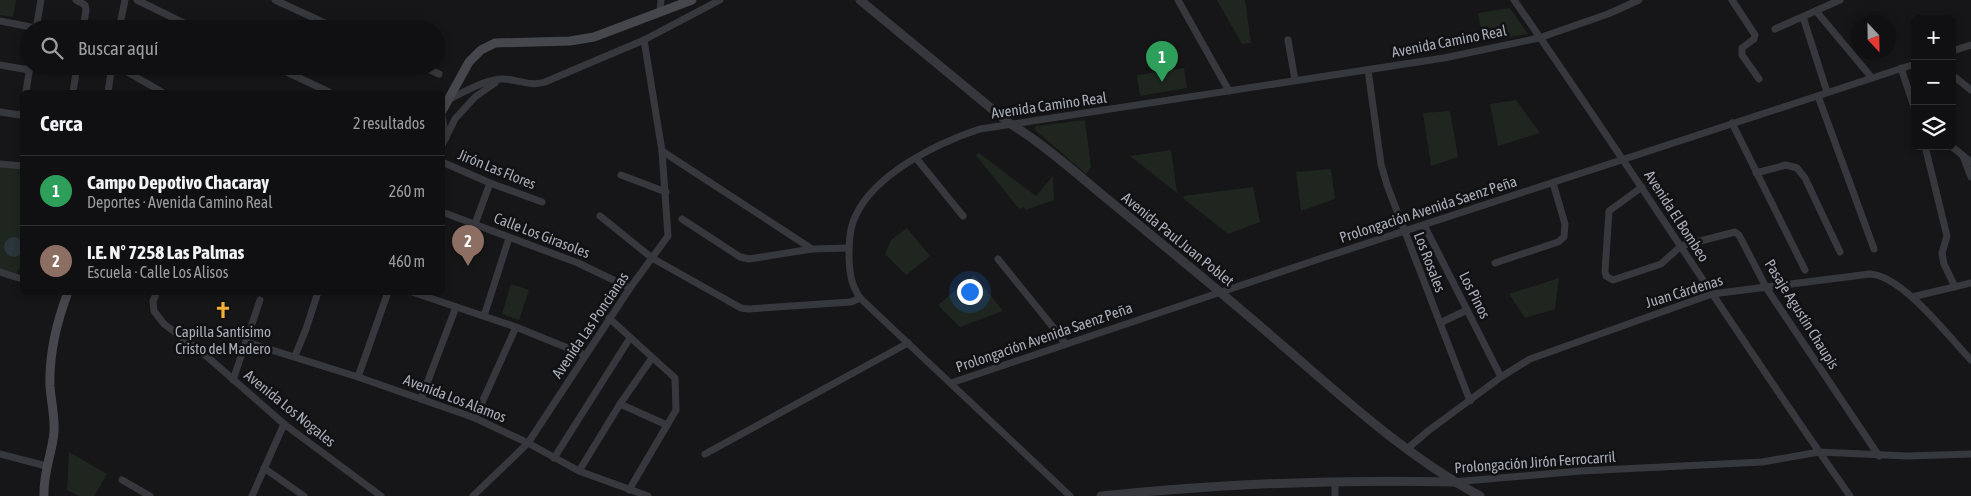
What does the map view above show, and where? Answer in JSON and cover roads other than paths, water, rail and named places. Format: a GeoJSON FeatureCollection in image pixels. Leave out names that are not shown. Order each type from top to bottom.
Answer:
{"type":"FeatureCollection","features":[{"type":"Feature","properties":{"kind":"main road"},"geometry":{"type":"LineString","coordinates":[[445,106],[470,62],[481,50],[495,43],[570,41],[594,36],[688,1]]}},
{"type":"Feature","properties":{"kind":"main road"},"geometry":{"type":"LineString","coordinates":[[44,496],[43,479],[54,432],[50,384],[52,360],[57,328],[67,295]]}},
{"type":"Feature","properties":{"kind":"street"},"geometry":{"type":"LineString","coordinates":[[37,20],[41,0]]}},
{"type":"Feature","properties":{"kind":"street"},"geometry":{"type":"LineString","coordinates":[[76,0],[85,5],[84,20]]}},
{"type":"Feature","properties":{"kind":"street"},"geometry":{"type":"LineString","coordinates":[[121,20],[125,0]]}},
{"type":"Feature","properties":{"kind":"street"},"geometry":{"type":"LineString","coordinates":[[136,0],[177,20]]}},
{"type":"Feature","properties":{"kind":"street"},"geometry":{"type":"LineString","coordinates":[[275,0],[318,20]]}},
{"type":"Feature","properties":{"kind":"street"},"geometry":{"type":"LineString","coordinates":[[660,11],[661,0]]}},
{"type":"Feature","properties":{"kind":"street"},"geometry":{"type":"LineString","coordinates":[[448,100],[474,88],[502,79],[540,84],[644,40],[720,0]]}},
{"type":"Feature","properties":{"kind":"street","name":"Avenida Paul Juan Poblet"},"geometry":{"type":"LineString","coordinates":[[860,0],[1009,124],[1024,132],[1221,292],[1368,419],[1453,482],[1480,496]]}},
{"type":"Feature","properties":{"kind":"street"},"geometry":{"type":"LineString","coordinates":[[1178,0],[1229,91]]}},
{"type":"Feature","properties":{"kind":"street","name":"Avenida El Bombeo"},"geometry":{"type":"LineString","coordinates":[[1514,0],[1850,496]]}},
{"type":"Feature","properties":{"kind":"street","name":"Avenida Camino Real"},"geometry":{"type":"LineString","coordinates":[[1070,496],[860,298],[852,285],[849,248],[854,219],[863,203],[879,185],[916,158],[953,138],[980,129],[1444,58],[1539,38],[1608,14],[1639,0]]}},
{"type":"Feature","properties":{"kind":"street"},"geometry":{"type":"LineString","coordinates":[[1732,0],[1755,36],[1754,39],[1742,48],[1742,55],[1759,79]]}},
{"type":"Feature","properties":{"kind":"street"},"geometry":{"type":"LineString","coordinates":[[1775,29],[1840,0]]}},
{"type":"Feature","properties":{"kind":"street"},"geometry":{"type":"LineString","coordinates":[[688,1],[692,15]]}},
{"type":"Feature","properties":{"kind":"street"},"geometry":{"type":"LineString","coordinates":[[1816,11],[1872,78]]}},
{"type":"Feature","properties":{"kind":"street"},"geometry":{"type":"LineString","coordinates":[[1803,17],[1827,92]]}},
{"type":"Feature","properties":{"kind":"street"},"geometry":{"type":"LineString","coordinates":[[0,21],[20,25]]}},
{"type":"Feature","properties":{"kind":"street","name":"Avenida Las Poncianas"},"geometry":{"type":"LineString","coordinates":[[473,496],[528,443],[609,318],[668,236],[662,150],[644,40]]}},
{"type":"Feature","properties":{"kind":"street"},"geometry":{"type":"LineString","coordinates":[[1288,40],[1294,80]]}},
{"type":"Feature","properties":{"kind":"street"},"geometry":{"type":"LineString","coordinates":[[1956,50],[1971,45]]}},
{"type":"Feature","properties":{"kind":"street"},"geometry":{"type":"LineString","coordinates":[[0,65],[20,67]]}},
{"type":"Feature","properties":{"kind":"street","name":"Prolongación Avenida Saenz Peña"},"geometry":{"type":"LineString","coordinates":[[951,383],[1404,231],[1911,65]]}},
{"type":"Feature","properties":{"kind":"street"},"geometry":{"type":"LineString","coordinates":[[1901,68],[1913,105]]}},
{"type":"Feature","properties":{"kind":"street","name":"Los Rosales"},"geometry":{"type":"LineString","coordinates":[[1368,70],[1381,164],[1404,231],[1470,401]]}},
{"type":"Feature","properties":{"kind":"street"},"geometry":{"type":"LineString","coordinates":[[26,90],[29,75]]}},
{"type":"Feature","properties":{"kind":"street"},"geometry":{"type":"LineString","coordinates":[[73,90],[76,75]]}},
{"type":"Feature","properties":{"kind":"street"},"geometry":{"type":"LineString","coordinates":[[108,90],[111,75]]}},
{"type":"Feature","properties":{"kind":"street"},"geometry":{"type":"LineString","coordinates":[[132,75],[156,90]]}},
{"type":"Feature","properties":{"kind":"street"},"geometry":{"type":"LineString","coordinates":[[293,75],[325,90]]}},
{"type":"Feature","properties":{"kind":"street"},"geometry":{"type":"LineString","coordinates":[[1956,78],[1971,90]]}},
{"type":"Feature","properties":{"kind":"street"},"geometry":{"type":"LineString","coordinates":[[445,140],[455,120],[475,97],[502,79]]}},
{"type":"Feature","properties":{"kind":"street"},"geometry":{"type":"LineString","coordinates":[[1818,96],[1874,248]]}},
{"type":"Feature","properties":{"kind":"street"},"geometry":{"type":"LineString","coordinates":[[0,112],[20,115]]}},
{"type":"Feature","properties":{"kind":"street"},"geometry":{"type":"LineString","coordinates":[[1732,124],[1806,270]]}},
{"type":"Feature","properties":{"kind":"street"},"geometry":{"type":"LineString","coordinates":[[1956,149],[1971,162]]}},
{"type":"Feature","properties":{"kind":"street"},"geometry":{"type":"LineString","coordinates":[[662,150],[812,249]]}},
{"type":"Feature","properties":{"kind":"street"},"geometry":{"type":"LineString","coordinates":[[1927,150],[1947,236],[1942,253],[1944,264],[1955,286]]}},
{"type":"Feature","properties":{"kind":"street"},"geometry":{"type":"LineString","coordinates":[[1962,154],[1971,177]]}},
{"type":"Feature","properties":{"kind":"street"},"geometry":{"type":"LineString","coordinates":[[916,158],[963,216]]}},
{"type":"Feature","properties":{"kind":"street","name":"Jirón Las Flores"},"geometry":{"type":"LineString","coordinates":[[445,163],[490,183],[542,202]]}},
{"type":"Feature","properties":{"kind":"street"},"geometry":{"type":"LineString","coordinates":[[0,164],[20,166]]}},
{"type":"Feature","properties":{"kind":"street"},"geometry":{"type":"LineString","coordinates":[[1756,173],[1786,165],[1797,168],[1805,178],[1840,252]]}},
{"type":"Feature","properties":{"kind":"street"},"geometry":{"type":"LineString","coordinates":[[621,175],[666,192]]}},
{"type":"Feature","properties":{"kind":"street"},"geometry":{"type":"LineString","coordinates":[[475,224],[490,183]]}},
{"type":"Feature","properties":{"kind":"street"},"geometry":{"type":"LineString","coordinates":[[1495,263],[1558,242],[1564,237],[1565,224],[1553,183]]}},
{"type":"Feature","properties":{"kind":"street"},"geometry":{"type":"LineString","coordinates":[[1642,187],[1609,212],[1606,276],[1613,280],[1661,264],[1682,246]]}},
{"type":"Feature","properties":{"kind":"street","name":"Calle Los Girasoles"},"geometry":{"type":"LineString","coordinates":[[445,213],[578,263],[630,288]]}},
{"type":"Feature","properties":{"kind":"street"},"geometry":{"type":"LineString","coordinates":[[600,216],[652,258],[740,308],[850,302],[860,298]]}},
{"type":"Feature","properties":{"kind":"street"},"geometry":{"type":"LineString","coordinates":[[682,219],[740,257],[748,259],[812,249],[849,248]]}},
{"type":"Feature","properties":{"kind":"street","name":"Los Pinos"},"geometry":{"type":"LineString","coordinates":[[1424,225],[1501,377]]}},
{"type":"Feature","properties":{"kind":"street","name":"Pasaje Agustín Chaupis"},"geometry":{"type":"LineString","coordinates":[[1682,246],[1735,232],[1739,235],[1767,288],[1879,456]]}},
{"type":"Feature","properties":{"kind":"street"},"geometry":{"type":"LineString","coordinates":[[484,316],[509,238]]}},
{"type":"Feature","properties":{"kind":"street"},"geometry":{"type":"LineString","coordinates":[[998,259],[1065,344]]}},
{"type":"Feature","properties":{"kind":"street"},"geometry":{"type":"LineString","coordinates":[[0,272],[20,278]]}},
{"type":"Feature","properties":{"kind":"street","name":"Juan Cárdenas"},"geometry":{"type":"LineString","coordinates":[[1406,449],[1501,377],[1530,359],[1712,294],[1734,290],[1767,288],[1870,274],[1879,275],[1896,284],[1912,298],[1971,360]]}},
{"type":"Feature","properties":{"kind":"street"},"geometry":{"type":"LineString","coordinates":[[1912,298],[1971,283]]}},
{"type":"Feature","properties":{"kind":"street","name":"Avenida Los Nogales"},"geometry":{"type":"LineString","coordinates":[[156,295],[153,301],[154,311],[164,324],[203,353],[284,424],[381,496]]}},
{"type":"Feature","properties":{"kind":"street"},"geometry":{"type":"LineString","coordinates":[[295,356],[317,295]]}},
{"type":"Feature","properties":{"kind":"street"},"geometry":{"type":"LineString","coordinates":[[358,377],[387,295]]}},
{"type":"Feature","properties":{"kind":"street"},"geometry":{"type":"LineString","coordinates":[[421,295],[516,327],[586,355]]}},
{"type":"Feature","properties":{"kind":"street"},"geometry":{"type":"LineString","coordinates":[[233,380],[260,300]]}},
{"type":"Feature","properties":{"kind":"street"},"geometry":{"type":"LineString","coordinates":[[421,398],[456,307]]}},
{"type":"Feature","properties":{"kind":"street"},"geometry":{"type":"LineString","coordinates":[[1440,323],[1467,310]]}},
{"type":"Feature","properties":{"kind":"street"},"geometry":{"type":"LineString","coordinates":[[609,318],[675,378],[676,410],[629,490]]}},
{"type":"Feature","properties":{"kind":"street"},"geometry":{"type":"LineString","coordinates":[[475,418],[516,327]]}},
{"type":"Feature","properties":{"kind":"street"},"geometry":{"type":"LineString","coordinates":[[554,458],[630,338]]}},
{"type":"Feature","properties":{"kind":"street","name":"Avenida Los Alamos"},"geometry":{"type":"LineString","coordinates":[[246,342],[295,356],[475,418],[528,443],[579,471],[648,496]]}},
{"type":"Feature","properties":{"kind":"street"},"geometry":{"type":"LineString","coordinates":[[705,454],[908,343]]}},
{"type":"Feature","properties":{"kind":"street"},"geometry":{"type":"LineString","coordinates":[[579,471],[620,404],[652,358]]}},
{"type":"Feature","properties":{"kind":"street"},"geometry":{"type":"LineString","coordinates":[[620,404],[667,425]]}},
{"type":"Feature","properties":{"kind":"street"},"geometry":{"type":"LineString","coordinates":[[252,496],[284,424]]}},
{"type":"Feature","properties":{"kind":"street","name":"Prolongación Jirón Ferrocarril"},"geometry":{"type":"LineString","coordinates":[[1101,496],[1295,483],[1453,482],[1581,471],[1762,462],[1819,452],[1879,456],[1971,454]]}},
{"type":"Feature","properties":{"kind":"street"},"geometry":{"type":"LineString","coordinates":[[0,454],[46,466]]}},
{"type":"Feature","properties":{"kind":"street"},"geometry":{"type":"LineString","coordinates":[[1422,481],[1430,471],[1429,465]]}},
{"type":"Feature","properties":{"kind":"street"},"geometry":{"type":"LineString","coordinates":[[264,468],[304,496]]}},
{"type":"Feature","properties":{"kind":"street"},"geometry":{"type":"LineString","coordinates":[[122,480],[150,496]]}},
{"type":"Feature","properties":{"kind":"street"},"geometry":{"type":"LineString","coordinates":[[1335,482],[1335,496]]}},
{"type":"Feature","properties":{"kind":"place","name":"Campo Depotivo Chacaray"},"geometry":{"type":"Point","coordinates":[1162,82]}},
{"type":"Feature","properties":{"kind":"place","name":"I.E. N° 7258 Las Palmas"},"geometry":{"type":"Point","coordinates":[468,266]}},
{"type":"Feature","properties":{"kind":"place","name":"Capilla Santísimo Cristo del Madero"},"geometry":{"type":"Point","coordinates":[223,310]}}]}
